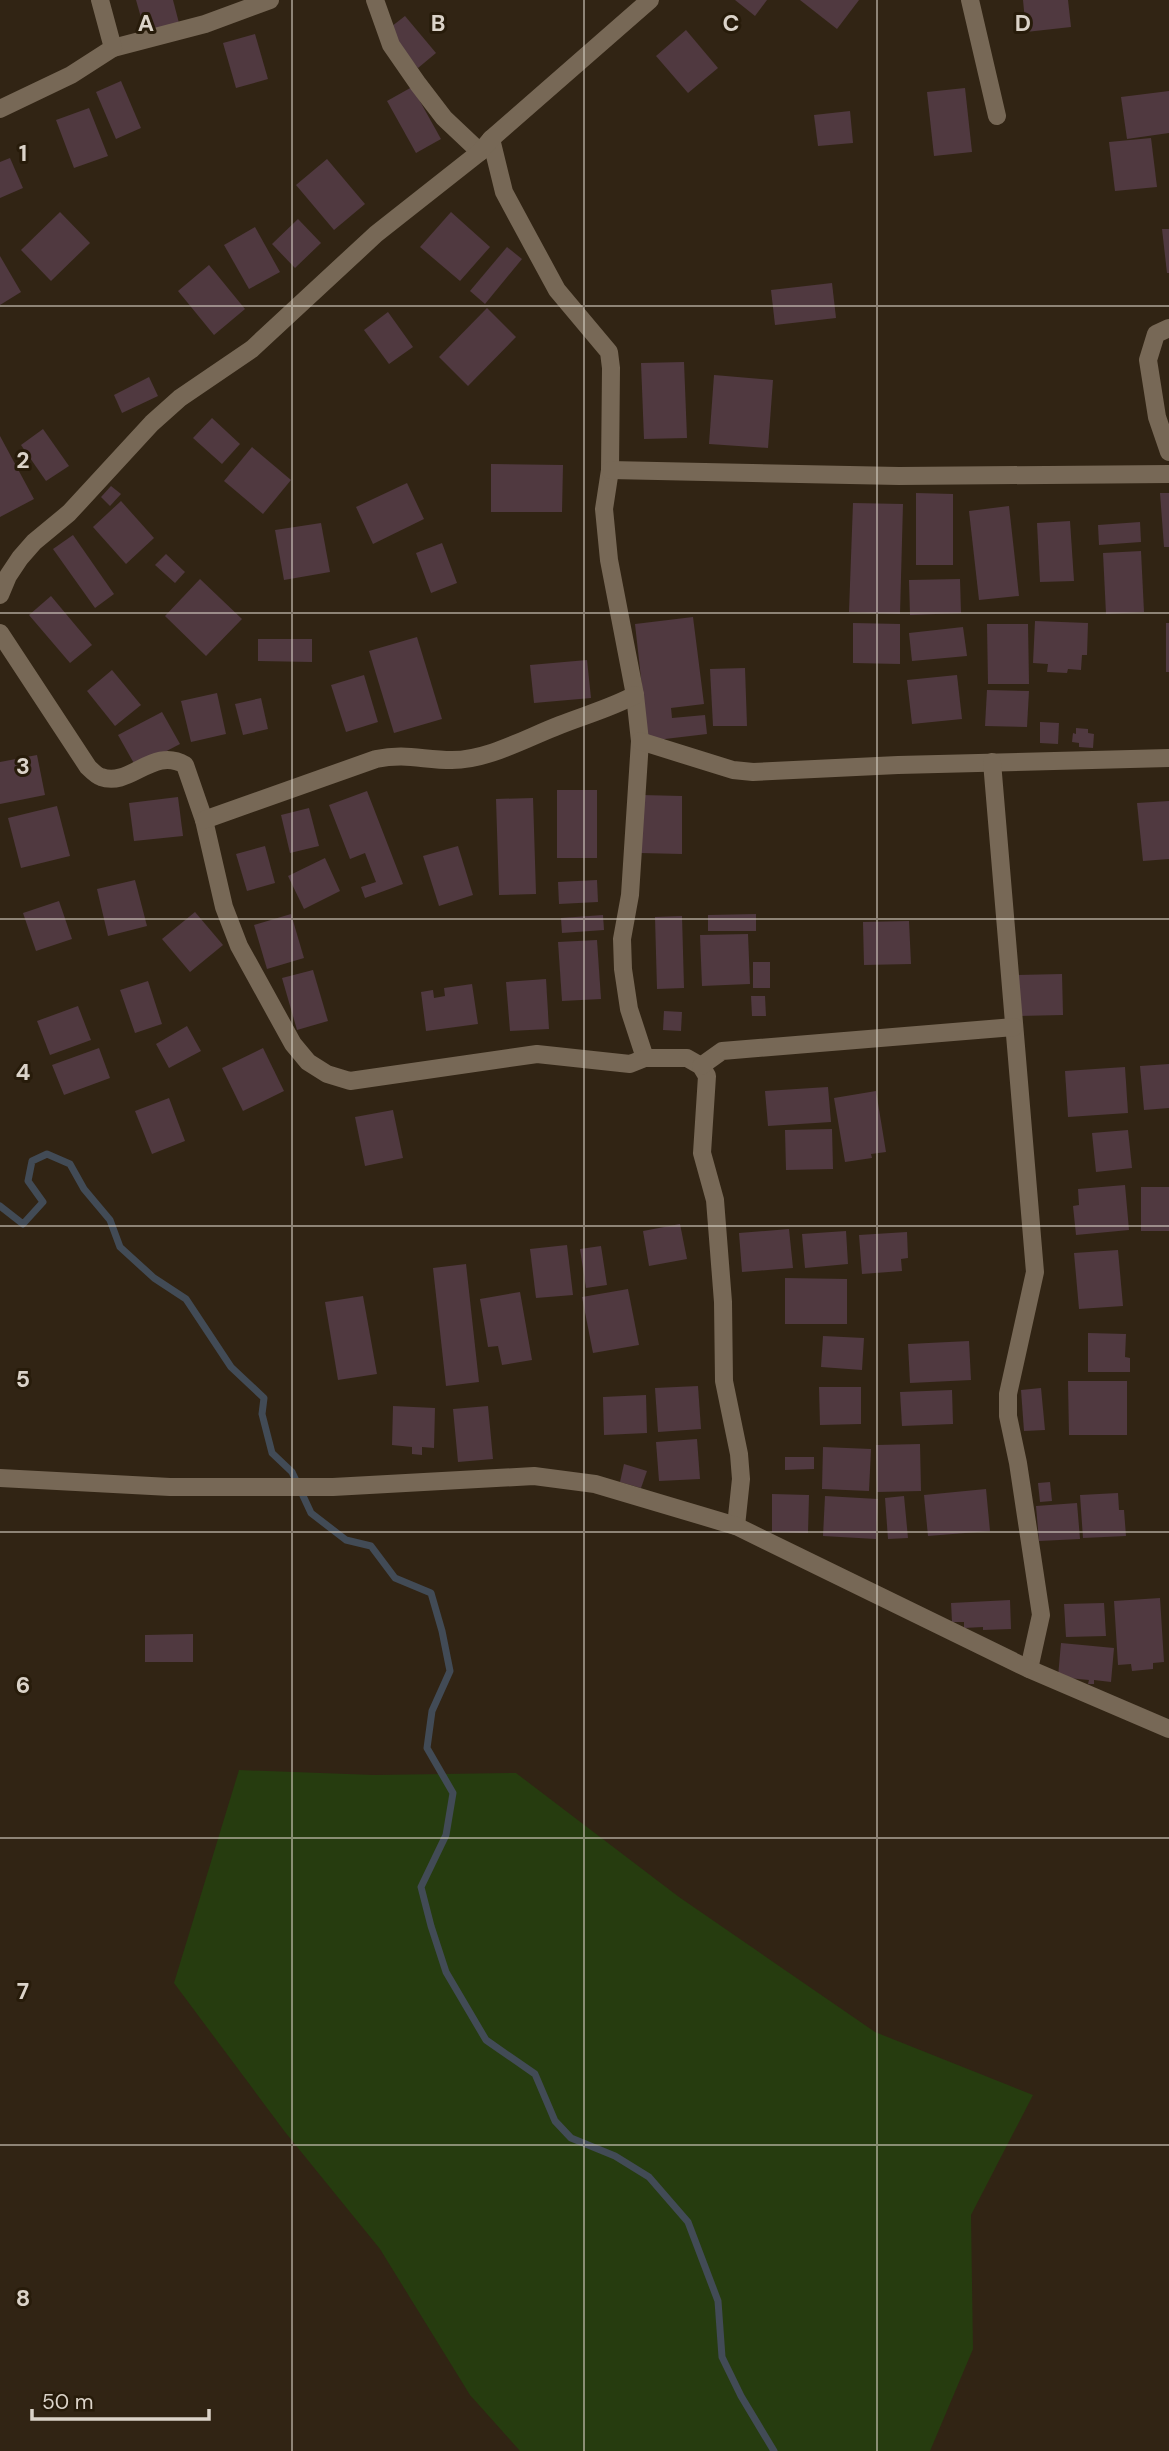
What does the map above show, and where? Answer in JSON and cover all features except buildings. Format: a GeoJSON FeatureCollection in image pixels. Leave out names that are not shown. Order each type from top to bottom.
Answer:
{"type":"FeatureCollection","features":[{"type":"Feature","properties":{"kind":"street"},"geometry":{"type":"LineString","coordinates":[[100,0],[113,48]]}},
{"type":"Feature","properties":{"kind":"street"},"geometry":{"type":"LineString","coordinates":[[0,109],[71,75],[113,48],[205,24],[270,0]]}},
{"type":"Feature","properties":{"kind":"street"},"geometry":{"type":"LineString","coordinates":[[375,0],[391,45],[444,118],[485,146],[504,192],[557,290],[608,352],[611,368],[610,471],[604,509],[609,560],[635,695],[640,741],[630,895],[622,939],[623,969],[629,1009],[645,1058]]}},
{"type":"Feature","properties":{"kind":"street"},"geometry":{"type":"LineString","coordinates":[[0,595],[8,576],[34,542],[69,513],[166,410],[252,349],[376,234],[485,146],[650,0]]}},
{"type":"Feature","properties":{"kind":"street"},"geometry":{"type":"LineString","coordinates":[[970,0],[997,116]]}},
{"type":"Feature","properties":{"kind":"street"},"geometry":{"type":"LineString","coordinates":[[1169,328],[1156,334],[1148,360],[1157,417],[1169,452]]}},
{"type":"Feature","properties":{"kind":"street"},"geometry":{"type":"LineString","coordinates":[[610,471],[899,476],[1169,474]]}},
{"type":"Feature","properties":{"kind":"street"},"geometry":{"type":"LineString","coordinates":[[0,633],[88,767],[102,778],[120,777],[162,760],[175,759],[185,765],[204,820],[224,907],[239,946],[293,1044],[308,1062],[327,1074],[350,1081],[537,1054],[617,1064],[630,1064],[645,1058],[687,1058],[701,1066],[707,1076],[702,1153],[715,1200],[723,1301],[724,1381],[739,1454],[741,1479],[736,1526]]}},
{"type":"Feature","properties":{"kind":"street"},"geometry":{"type":"LineString","coordinates":[[204,820],[376,759],[395,755],[452,760],[494,751],[611,708],[635,695]]}},
{"type":"Feature","properties":{"kind":"street"},"geometry":{"type":"LineString","coordinates":[[640,741],[733,770],[753,772],[1169,758]]}},
{"type":"Feature","properties":{"kind":"street"},"geometry":{"type":"LineString","coordinates":[[992,762],[1035,1272],[1008,1394],[1008,1416],[1018,1462],[1041,1615],[1029,1669]]}},
{"type":"Feature","properties":{"kind":"street"},"geometry":{"type":"LineString","coordinates":[[701,1066],[722,1051],[1014,1027]]}},
{"type":"Feature","properties":{"kind":"street"},"geometry":{"type":"LineString","coordinates":[[0,1478],[170,1487],[292,1487],[534,1476],[595,1484],[736,1526],[1029,1669],[1169,1729]]}},
{"type":"Feature","properties":{"kind":"green space"},"geometry":{"type":"Polygon","coordinates":[[[239,1770],[374,1775],[516,1773],[679,1897],[875,2032],[1033,2095],[971,2215],[973,2349],[930,2451],[520,2451],[470,2395],[380,2249],[285,2132],[174,1983],[239,1770]]]}},
{"type":"Feature","properties":{"kind":"waterway"},"geometry":{"type":"LineString","coordinates":[[0,1206],[23,1224],[43,1202],[28,1181],[32,1161],[47,1154],[70,1164],[84,1189],[110,1220],[120,1247],[154,1278],[186,1299],[231,1367],[264,1398],[262,1414],[272,1453],[292,1472],[311,1513],[346,1540],[371,1546],[395,1578],[431,1593],[450,1671],[432,1711],[427,1748],[453,1793],[446,1835],[421,1887],[446,1972],[486,2040],[535,2074],[555,2121],[571,2138],[615,2156],[649,2177],[688,2222],[718,2301],[722,2357],[741,2396],[774,2451]]}}]}
